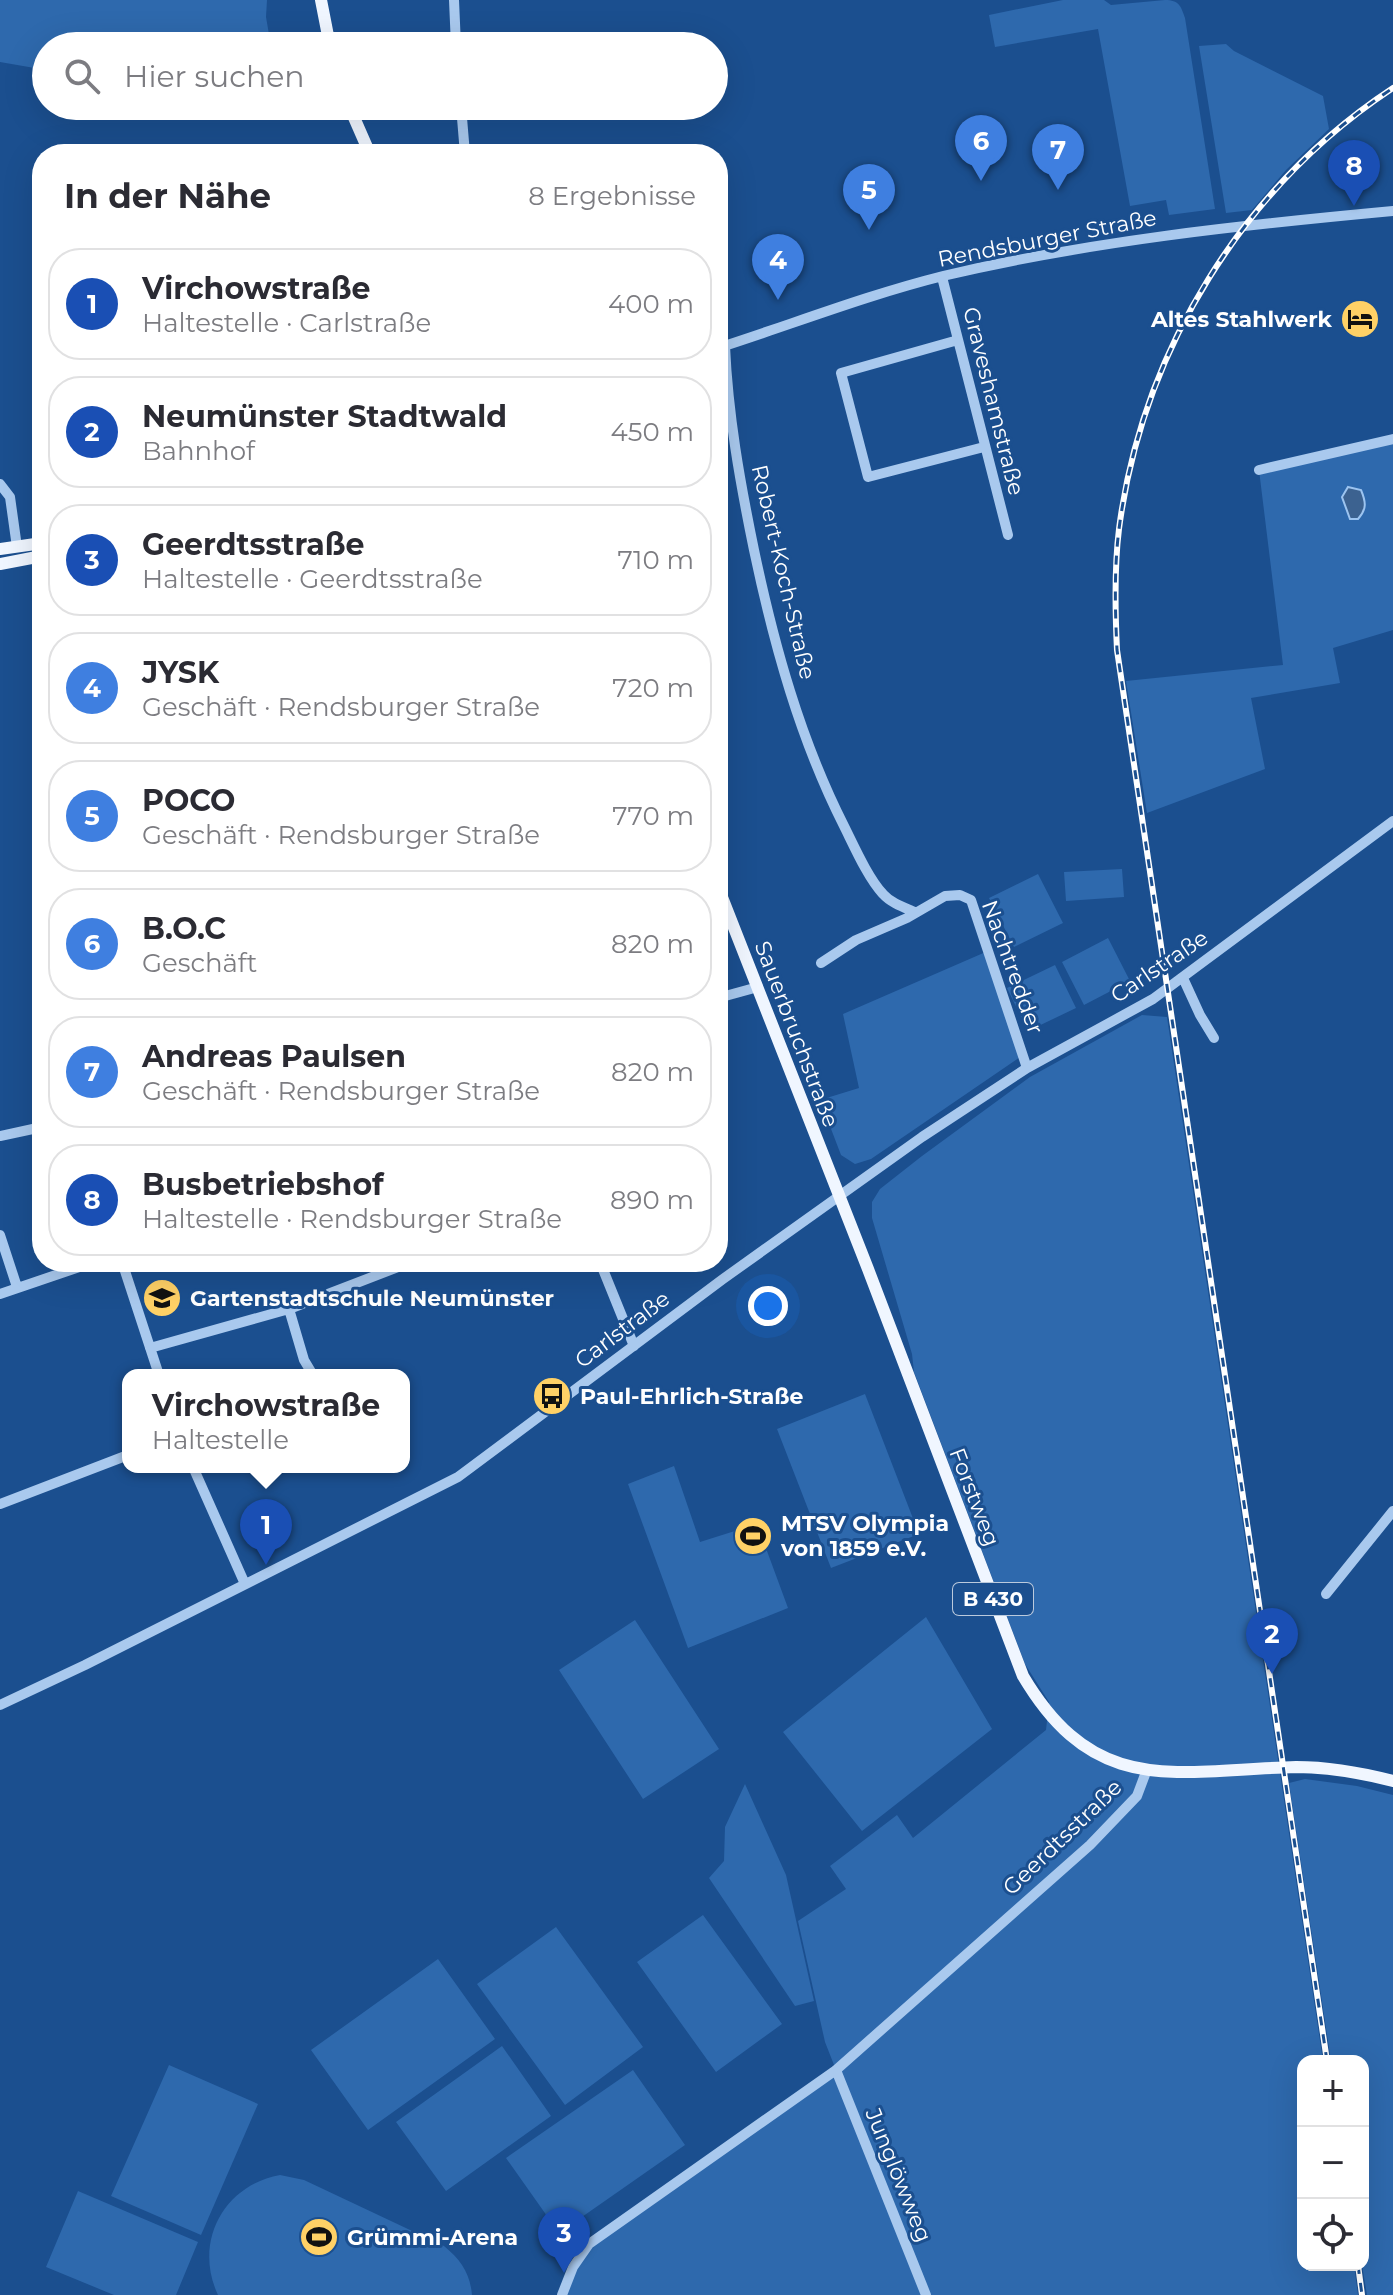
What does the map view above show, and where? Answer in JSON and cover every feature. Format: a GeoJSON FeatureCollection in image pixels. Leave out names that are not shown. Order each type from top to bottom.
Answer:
{"type":"FeatureCollection","features":[{"type":"Feature","properties":{"kind":"main road"},"geometry":{"type":"LineString","coordinates":[[321,0],[327,32]]}},
{"type":"Feature","properties":{"kind":"main road"},"geometry":{"type":"LineString","coordinates":[[355,120],[366,144]]}},
{"type":"Feature","properties":{"kind":"main road"},"geometry":{"type":"LineString","coordinates":[[0,549],[32,545]]}},
{"type":"Feature","properties":{"kind":"main road"},"geometry":{"type":"LineString","coordinates":[[0,563],[32,558]]}},
{"type":"Feature","properties":{"kind":"main road","name":"Sauerbruchstraße"},"geometry":{"type":"LineString","coordinates":[[728,912],[838,1197]]}},
{"type":"Feature","properties":{"kind":"main road","name":"Forstweg"},"geometry":{"type":"LineString","coordinates":[[838,1197],[1023,1676],[1039,1704],[1066,1733],[1090,1752],[1146,1772],[1191,1773],[1299,1767],[1360,1773],[1393,1781]]}},
{"type":"Feature","properties":{"kind":"street"},"geometry":{"type":"LineString","coordinates":[[454,0],[455,32]]}},
{"type":"Feature","properties":{"kind":"street"},"geometry":{"type":"LineString","coordinates":[[462,120],[464,144]]}},
{"type":"Feature","properties":{"kind":"street","name":"Rendsburger Straße"},"geometry":{"type":"LineString","coordinates":[[728,345],[942,277],[1041,255],[1120,242],[1393,211]]}},
{"type":"Feature","properties":{"kind":"street","name":"Graveshamstraße"},"geometry":{"type":"LineString","coordinates":[[942,277],[1008,535]]}},
{"type":"Feature","properties":{"kind":"street"},"geometry":{"type":"LineString","coordinates":[[958,340],[841,373],[868,477],[984,447]]}},
{"type":"Feature","properties":{"kind":"street","name":"Robert-Koch-Straße"},"geometry":{"type":"LineString","coordinates":[[728,395],[749,526],[778,651],[806,738],[833,803],[882,894],[897,905],[915,912]]}},
{"type":"Feature","properties":{"kind":"street"},"geometry":{"type":"LineString","coordinates":[[1259,470],[1393,439]]}},
{"type":"Feature","properties":{"kind":"street"},"geometry":{"type":"LineString","coordinates":[[0,484],[10,497],[17,547],[0,563]]}},
{"type":"Feature","properties":{"kind":"street"},"geometry":{"type":"LineString","coordinates":[[17,547],[32,554]]}},
{"type":"Feature","properties":{"kind":"street","name":"Carlstraße"},"geometry":{"type":"LineString","coordinates":[[0,1705],[458,1477],[723,1279],[922,1137],[1027,1068],[1153,999],[1393,821]]}},
{"type":"Feature","properties":{"kind":"street","name":"Nachtredder"},"geometry":{"type":"LineString","coordinates":[[821,963],[856,940],[907,918],[945,896],[960,895],[971,900],[1027,1068]]}},
{"type":"Feature","properties":{"kind":"street"},"geometry":{"type":"LineString","coordinates":[[1183,978],[1214,1038]]}},
{"type":"Feature","properties":{"kind":"street"},"geometry":{"type":"LineString","coordinates":[[728,995],[758,987]]}},
{"type":"Feature","properties":{"kind":"street"},"geometry":{"type":"LineString","coordinates":[[0,1136],[32,1129]]}},
{"type":"Feature","properties":{"kind":"street"},"geometry":{"type":"LineString","coordinates":[[0,1235],[17,1287]]}},
{"type":"Feature","properties":{"kind":"street"},"geometry":{"type":"LineString","coordinates":[[0,1294],[63,1272]]}},
{"type":"Feature","properties":{"kind":"street"},"geometry":{"type":"LineString","coordinates":[[125,1272],[157,1369]]}},
{"type":"Feature","properties":{"kind":"street"},"geometry":{"type":"LineString","coordinates":[[150,1348],[289,1309],[385,1272]]}},
{"type":"Feature","properties":{"kind":"street"},"geometry":{"type":"LineString","coordinates":[[604,1272],[634,1346]]}},
{"type":"Feature","properties":{"kind":"street"},"geometry":{"type":"LineString","coordinates":[[289,1309],[309,1369]]}},
{"type":"Feature","properties":{"kind":"street"},"geometry":{"type":"LineString","coordinates":[[0,1504],[122,1457]]}},
{"type":"Feature","properties":{"kind":"street"},"geometry":{"type":"LineString","coordinates":[[196,1473],[245,1584]]}},
{"type":"Feature","properties":{"kind":"street"},"geometry":{"type":"LineString","coordinates":[[1326,1594],[1393,1511]]}},
{"type":"Feature","properties":{"kind":"street","name":"Geerdtsstraße"},"geometry":{"type":"LineString","coordinates":[[562,2295],[573,2267],[589,2244],[836,2070],[1090,1845],[1137,1796],[1146,1772]]}},
{"type":"Feature","properties":{"kind":"street","name":"Junglöwweg"},"geometry":{"type":"LineString","coordinates":[[836,2070],[926,2295]]}},
{"type":"Feature","properties":{"kind":"shaded area"},"geometry":{"type":"Polygon","coordinates":[[[0,0],[267,0],[269,32],[32,32],[32,68],[0,62],[0,0]]]}},
{"type":"Feature","properties":{"kind":"shaded area"},"geometry":{"type":"Polygon","coordinates":[[[1063,0],[1104,0],[1111,5],[1170,0],[1181,7],[1215,209],[1169,215],[1166,200],[1130,206],[1098,29],[995,47],[989,15],[1063,0]]]}},
{"type":"Feature","properties":{"kind":"shaded area"},"geometry":{"type":"Polygon","coordinates":[[[1226,44],[1323,96],[1329,129],[1286,170],[1252,210],[1226,213],[1199,46],[1226,44]]]}},
{"type":"Feature","properties":{"kind":"shaded area"},"geometry":{"type":"Polygon","coordinates":[[[1393,439],[1393,630],[1333,648],[1340,683],[1251,698],[1265,769],[1147,813],[1126,681],[1283,665],[1259,470],[1393,439]]]}},
{"type":"Feature","properties":{"kind":"shaded area"},"geometry":{"type":"Polygon","coordinates":[[[1348,487],[1361,490],[1364,498],[1364,509],[1358,519],[1350,519],[1342,497],[1348,487]]]}},
{"type":"Feature","properties":{"kind":"shaded area"},"geometry":{"type":"Polygon","coordinates":[[[1122,869],[1124,897],[1066,901],[1064,872],[1122,869]]]}},
{"type":"Feature","properties":{"kind":"shaded area"},"geometry":{"type":"Polygon","coordinates":[[[1038,874],[1063,923],[1014,947],[989,898],[1038,874]]]}},
{"type":"Feature","properties":{"kind":"shaded area"},"geometry":{"type":"Polygon","coordinates":[[[1108,938],[1130,981],[1084,1005],[1062,962],[1108,938]]]}},
{"type":"Feature","properties":{"kind":"shaded area"},"geometry":{"type":"Polygon","coordinates":[[[988,951],[1023,1055],[871,1159],[855,1164],[841,1155],[820,1100],[859,1088],[843,1014],[988,951]]]}},
{"type":"Feature","properties":{"kind":"shaded area"},"geometry":{"type":"Polygon","coordinates":[[[1055,965],[1076,1008],[1028,1031],[1007,988],[1055,965]]]}},
{"type":"Feature","properties":{"kind":"shaded area"},"geometry":{"type":"Polygon","coordinates":[[[1142,1015],[1167,1017],[1322,2055],[1297,2055],[1297,2271],[1355,2271],[1358,2295],[562,2295],[589,2244],[836,2070],[825,2042],[798,1921],[846,1889],[830,1866],[897,1815],[913,1838],[1046,1730],[1049,1702],[1025,1664],[914,1372],[912,1354],[872,1218],[872,1202],[880,1189],[1030,1077],[1142,1015]]]}},
{"type":"Feature","properties":{"kind":"shaded area"},"geometry":{"type":"Polygon","coordinates":[[[865,1394],[919,1534],[831,1568],[777,1429],[865,1394]]]}},
{"type":"Feature","properties":{"kind":"shaded area"},"geometry":{"type":"Polygon","coordinates":[[[674,1466],[700,1542],[757,1524],[788,1608],[688,1648],[628,1484],[674,1466]]]}},
{"type":"Feature","properties":{"kind":"shaded area"},"geometry":{"type":"Polygon","coordinates":[[[926,1617],[992,1729],[862,1831],[783,1732],[926,1617]]]}},
{"type":"Feature","properties":{"kind":"shaded area"},"geometry":{"type":"Polygon","coordinates":[[[635,1620],[719,1749],[643,1799],[559,1670],[635,1620]]]}},
{"type":"Feature","properties":{"kind":"shaded area"},"geometry":{"type":"Polygon","coordinates":[[[1305,1779],[1357,1786],[1393,1795],[1393,2295],[1367,2295],[1363,2271],[1369,2271],[1369,2055],[1330,2055],[1289,1783],[1305,1779]]]}},
{"type":"Feature","properties":{"kind":"shaded area"},"geometry":{"type":"Polygon","coordinates":[[[745,1784],[786,1875],[814,2001],[795,2006],[709,1878],[724,1861],[725,1827],[745,1784]]]}},
{"type":"Feature","properties":{"kind":"shaded area"},"geometry":{"type":"Polygon","coordinates":[[[703,1915],[782,2024],[716,2072],[637,1962],[703,1915]]]}},
{"type":"Feature","properties":{"kind":"shaded area"},"geometry":{"type":"Polygon","coordinates":[[[556,1927],[643,2047],[565,2105],[477,1984],[556,1927]]]}},
{"type":"Feature","properties":{"kind":"shaded area"},"geometry":{"type":"Polygon","coordinates":[[[438,1959],[495,2039],[368,2130],[311,2050],[438,1959]]]}},
{"type":"Feature","properties":{"kind":"shaded area"},"geometry":{"type":"Polygon","coordinates":[[[502,2046],[551,2116],[446,2191],[396,2122],[502,2046]]]}},
{"type":"Feature","properties":{"kind":"shaded area"},"geometry":{"type":"Polygon","coordinates":[[[169,2065],[258,2104],[201,2235],[111,2196],[169,2065]]]}},
{"type":"Feature","properties":{"kind":"shaded area"},"geometry":{"type":"Polygon","coordinates":[[[633,2070],[685,2145],[559,2233],[506,2158],[633,2070]]]}},
{"type":"Feature","properties":{"kind":"shaded area","name":"Grümmi-Arena"},"geometry":{"type":"Polygon","coordinates":[[[280,2175],[304,2180],[444,2246],[464,2268],[472,2295],[218,2295],[211,2275],[209,2255],[219,2219],[229,2203],[243,2191],[260,2181],[280,2175]]]}},
{"type":"Feature","properties":{"kind":"shaded area"},"geometry":{"type":"Polygon","coordinates":[[[78,2191],[198,2242],[176,2295],[114,2295],[46,2267],[78,2191]]]}},
{"type":"Feature","properties":{"kind":"railway"},"geometry":{"type":"LineString","coordinates":[[1326,2055],[1117,650],[1116,574],[1119,529],[1131,463],[1151,399],[1177,337],[1209,278],[1247,224],[1291,173],[1339,128],[1393,88]]}},
{"type":"Feature","properties":{"kind":"railway"},"geometry":{"type":"LineString","coordinates":[[1359,2271],[1362,2295]]}},
{"type":"Feature","properties":{"kind":"place","name":"B.O.C"},"geometry":{"type":"Point","coordinates":[981,181]}},
{"type":"Feature","properties":{"kind":"place","name":"Andreas Paulsen"},"geometry":{"type":"Point","coordinates":[1058,190]}},
{"type":"Feature","properties":{"kind":"place","name":"Busbetriebshof"},"geometry":{"type":"Point","coordinates":[1354,206]}},
{"type":"Feature","properties":{"kind":"place","name":"POCO"},"geometry":{"type":"Point","coordinates":[869,230]}},
{"type":"Feature","properties":{"kind":"place","name":"JYSK"},"geometry":{"type":"Point","coordinates":[778,300]}},
{"type":"Feature","properties":{"kind":"place","name":"Altes Stahlwerk"},"geometry":{"type":"Point","coordinates":[1360,319]}},
{"type":"Feature","properties":{"kind":"place","name":"Gartenstadtschule Neumünster"},"geometry":{"type":"Point","coordinates":[162,1298]}},
{"type":"Feature","properties":{"kind":"place","name":"Paul-Ehrlich-Straße"},"geometry":{"type":"Point","coordinates":[552,1396]}},
{"type":"Feature","properties":{"kind":"place","name":"MTSV Olympia von 1859 e.V."},"geometry":{"type":"Point","coordinates":[753,1536]}},
{"type":"Feature","properties":{"kind":"place","name":"Virchowstraße"},"geometry":{"type":"Point","coordinates":[266,1565]}},
{"type":"Feature","properties":{"kind":"place","name":"Neumünster Stadtwald"},"geometry":{"type":"Point","coordinates":[1272,1674]}},
{"type":"Feature","properties":{"kind":"place","name":"Grümmi-Arena"},"geometry":{"type":"Point","coordinates":[319,2237]}},
{"type":"Feature","properties":{"kind":"place","name":"Geerdtsstraße"},"geometry":{"type":"Point","coordinates":[564,2273]}}]}
